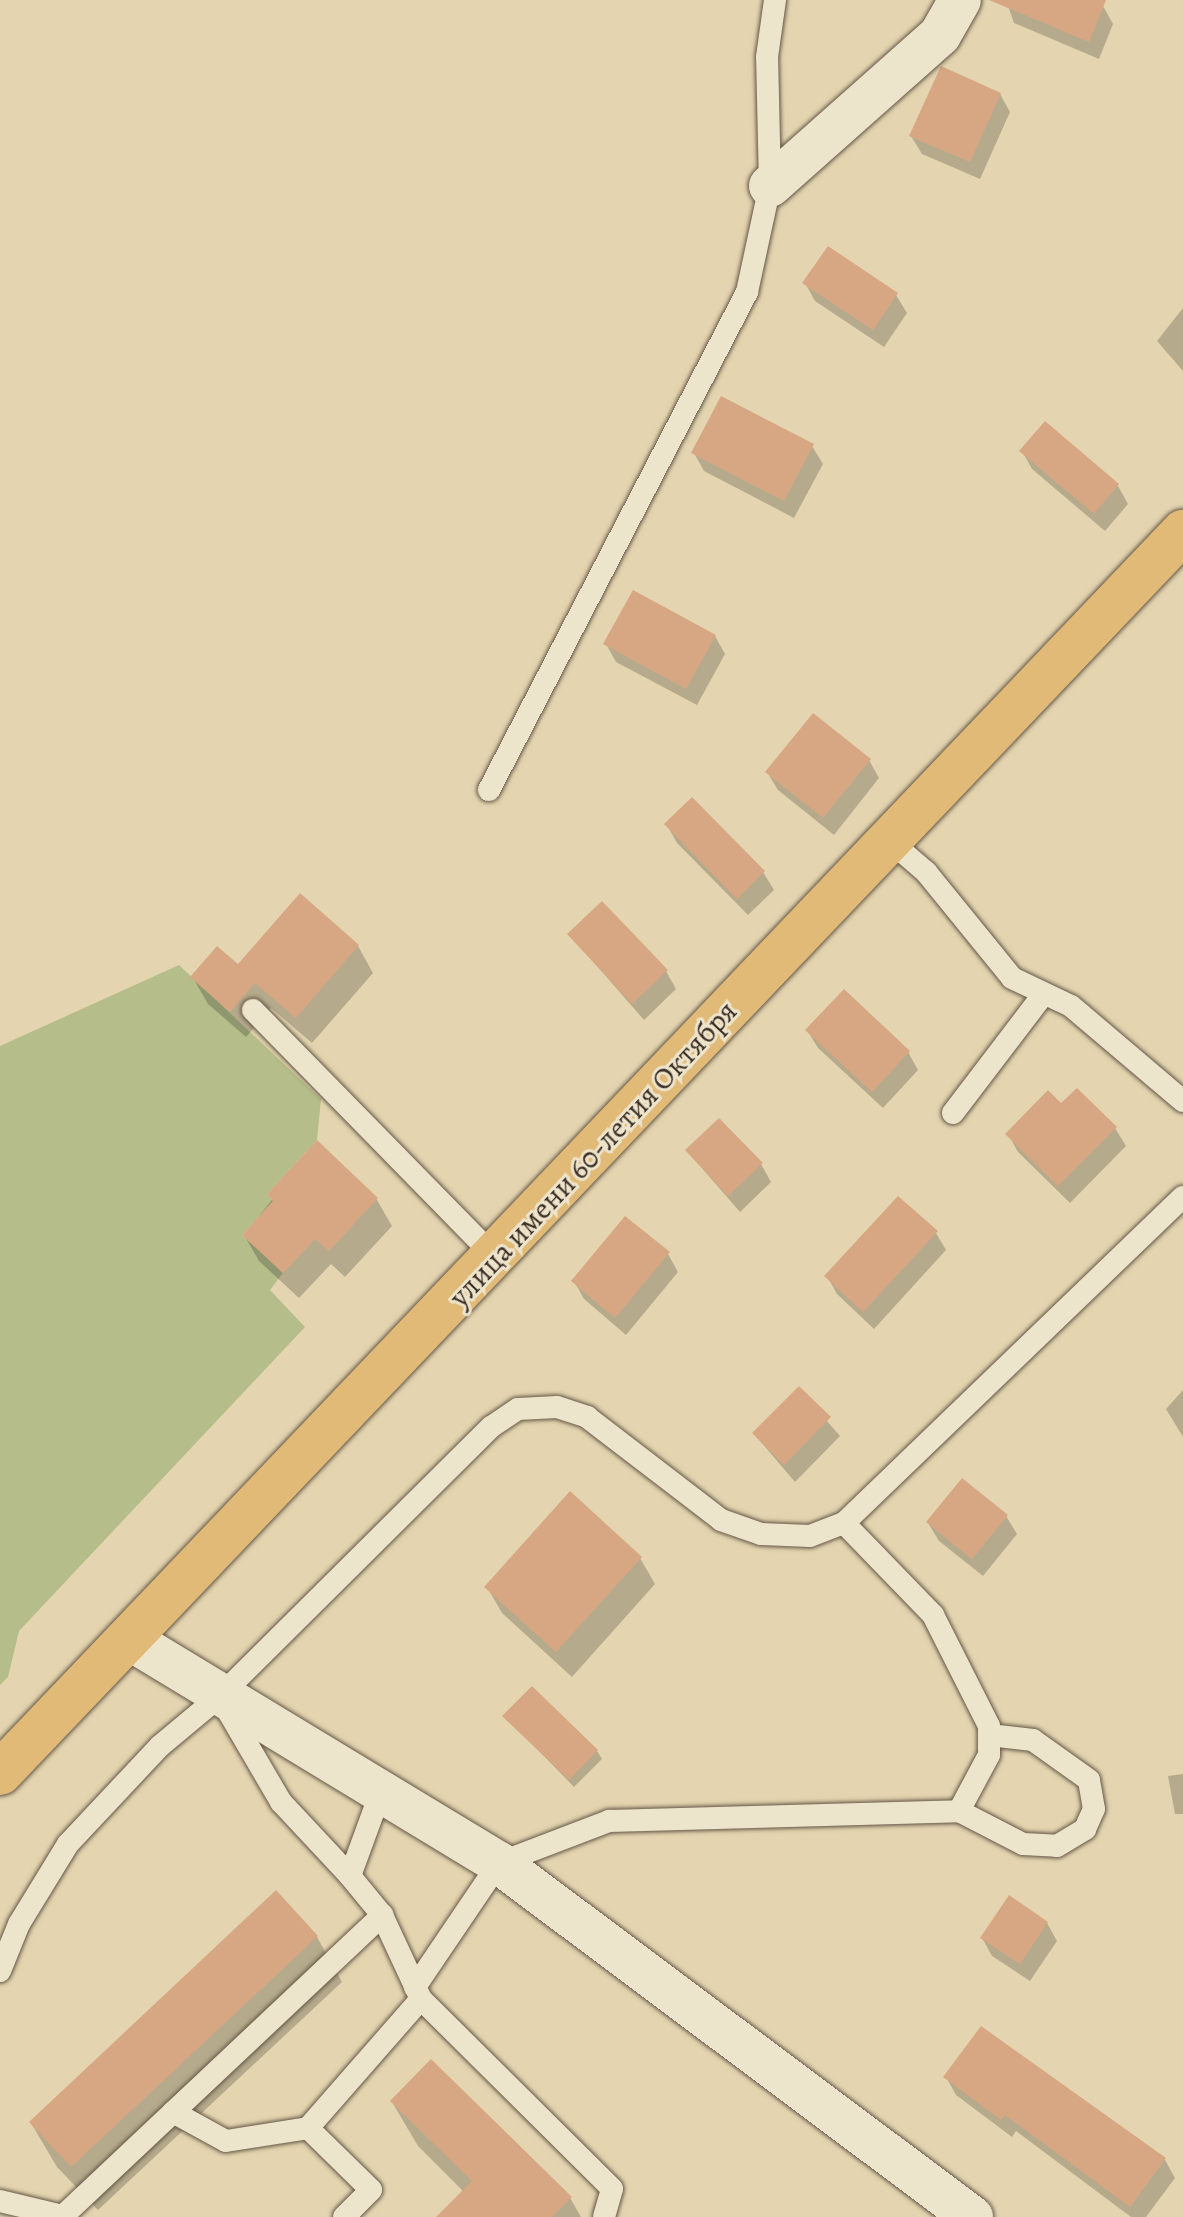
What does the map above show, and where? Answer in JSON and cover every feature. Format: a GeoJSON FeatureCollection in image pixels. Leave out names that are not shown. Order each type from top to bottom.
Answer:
{"type":"FeatureCollection","features":[{"type":"Feature","properties":{"kind":"main road","name":"улица имени 60-летия Октября"},"geometry":{"type":"LineString","coordinates":[[0,1773],[496,1258],[1183,532]]}},
{"type":"Feature","properties":{"kind":"street"},"geometry":{"type":"LineString","coordinates":[[770,186],[940,35],[960,0]]}},
{"type":"Feature","properties":{"kind":"street"},"geometry":{"type":"LineString","coordinates":[[129,1639],[380,1794],[499,1863],[972,2217]]}},
{"type":"Feature","properties":{"kind":"lane"},"geometry":{"type":"LineString","coordinates":[[489,790],[747,292],[770,186],[767,57],[775,0]]}},
{"type":"Feature","properties":{"kind":"lane"},"geometry":{"type":"LineString","coordinates":[[890,841],[926,872],[1012,978],[1071,1006],[1183,1101]]}},
{"type":"Feature","properties":{"kind":"lane"},"geometry":{"type":"LineString","coordinates":[[953,1113],[1043,995]]}},
{"type":"Feature","properties":{"kind":"lane"},"geometry":{"type":"LineString","coordinates":[[253,1010],[496,1258]]}},
{"type":"Feature","properties":{"kind":"lane"},"geometry":{"type":"LineString","coordinates":[[0,1971],[19,1924],[68,1844],[160,1746],[220,1696],[491,1427],[518,1409],[557,1407],[587,1417],[721,1520],[761,1534],[810,1536],[844,1523],[1183,1197]]}},
{"type":"Feature","properties":{"kind":"lane"},"geometry":{"type":"LineString","coordinates":[[844,1523],[933,1615],[972,1684],[989,1735],[989,1755],[959,1811]]}},
{"type":"Feature","properties":{"kind":"lane"},"geometry":{"type":"LineString","coordinates":[[220,1696],[247,1752],[281,1802],[382,1915],[418,1993],[612,2189],[604,2217]]}},
{"type":"Feature","properties":{"kind":"lane"},"geometry":{"type":"LineString","coordinates":[[173,2112],[226,2141],[308,2128],[418,1993],[499,1863],[609,1821],[959,1811],[1023,1844],[1057,1846],[1085,1829],[1094,1809],[1089,1780],[1062,1756],[1033,1740],[989,1735]]}},
{"type":"Feature","properties":{"kind":"lane"},"geometry":{"type":"LineString","coordinates":[[350,1876],[380,1794]]}},
{"type":"Feature","properties":{"kind":"lane"},"geometry":{"type":"LineString","coordinates":[[3,2197],[64,2217],[382,1915]]}},
{"type":"Feature","properties":{"kind":"lane"},"geometry":{"type":"LineString","coordinates":[[308,2128],[371,2190],[344,2217]]}},
{"type":"Feature","properties":{"kind":"green space"},"geometry":{"type":"Polygon","coordinates":[[[179,965],[321,1099],[317,1140],[267,1194],[273,1201],[242,1235],[283,1273],[270,1290],[305,1327],[19,1631],[8,1677],[0,1685],[0,1046],[179,965]]]}},
{"type":"Feature","properties":{"kind":"building"},"geometry":{"type":"Polygon","coordinates":[[[989,0],[1106,0],[1089,42],[989,0]]]}},
{"type":"Feature","properties":{"kind":"building"},"geometry":{"type":"Polygon","coordinates":[[[941,66],[1001,93],[970,162],[909,136],[941,66]]]}},
{"type":"Feature","properties":{"kind":"building"},"geometry":{"type":"Polygon","coordinates":[[[828,246],[898,293],[873,330],[802,283],[828,246]]]}},
{"type":"Feature","properties":{"kind":"building"},"geometry":{"type":"Polygon","coordinates":[[[721,396],[814,444],[784,501],[691,453],[721,396]]]}},
{"type":"Feature","properties":{"kind":"building"},"geometry":{"type":"Polygon","coordinates":[[[1045,421],[1119,484],[1094,514],[1019,451],[1045,421]]]}},
{"type":"Feature","properties":{"kind":"building"},"geometry":{"type":"Polygon","coordinates":[[[633,590],[716,635],[686,689],[603,644],[633,590]]]}},
{"type":"Feature","properties":{"kind":"building"},"geometry":{"type":"Polygon","coordinates":[[[813,713],[871,759],[823,818],[765,772],[813,713]]]}},
{"type":"Feature","properties":{"kind":"building"},"geometry":{"type":"Polygon","coordinates":[[[692,797],[765,871],[737,899],[664,824],[692,797]]]}},
{"type":"Feature","properties":{"kind":"building"},"geometry":{"type":"Polygon","coordinates":[[[300,893],[359,945],[296,1018],[255,983],[230,1012],[190,977],[217,946],[238,964],[300,893]]]}},
{"type":"Feature","properties":{"kind":"building"},"geometry":{"type":"Polygon","coordinates":[[[602,901],[668,970],[632,1004],[567,934],[602,901]]]}},
{"type":"Feature","properties":{"kind":"building"},"geometry":{"type":"Polygon","coordinates":[[[844,989],[910,1051],[872,1092],[805,1030],[844,989]]]}},
{"type":"Feature","properties":{"kind":"building"},"geometry":{"type":"Polygon","coordinates":[[[1077,1088],[1117,1127],[1058,1186],[1005,1134],[1048,1090],[1061,1103],[1077,1088]]]}},
{"type":"Feature","properties":{"kind":"building"},"geometry":{"type":"Polygon","coordinates":[[[719,1118],[763,1163],[728,1196],[685,1150],[719,1118]]]}},
{"type":"Feature","properties":{"kind":"building"},"geometry":{"type":"Polygon","coordinates":[[[317,1140],[378,1198],[329,1251],[315,1239],[283,1273],[242,1235],[273,1201],[267,1194],[317,1140]]]}},
{"type":"Feature","properties":{"kind":"building"},"geometry":{"type":"Polygon","coordinates":[[[898,1196],[938,1231],[863,1312],[824,1276],[898,1196]]]}},
{"type":"Feature","properties":{"kind":"building"},"geometry":{"type":"Polygon","coordinates":[[[625,1216],[670,1252],[615,1318],[571,1281],[625,1216]]]}},
{"type":"Feature","properties":{"kind":"building"},"geometry":{"type":"Polygon","coordinates":[[[799,1386],[831,1417],[784,1465],[752,1433],[799,1386]]]}},
{"type":"Feature","properties":{"kind":"building"},"geometry":{"type":"Polygon","coordinates":[[[962,1478],[1008,1515],[972,1559],[926,1522],[962,1478]]]}},
{"type":"Feature","properties":{"kind":"building"},"geometry":{"type":"Polygon","coordinates":[[[570,1491],[642,1557],[556,1652],[484,1587],[570,1491]]]}},
{"type":"Feature","properties":{"kind":"building"},"geometry":{"type":"Polygon","coordinates":[[[532,1686],[598,1750],[569,1780],[502,1716],[532,1686]]]}},
{"type":"Feature","properties":{"kind":"building"},"geometry":{"type":"Polygon","coordinates":[[[276,1890],[318,1936],[71,2167],[29,2122],[276,1890]]]}},
{"type":"Feature","properties":{"kind":"building"},"geometry":{"type":"Polygon","coordinates":[[[1009,1895],[1048,1922],[1020,1964],[980,1938],[1009,1895]]]}},
{"type":"Feature","properties":{"kind":"building"},"geometry":{"type":"Polygon","coordinates":[[[981,2026],[1166,2158],[1130,2207],[1005,2115],[1001,2120],[943,2077],[981,2026]]]}},
{"type":"Feature","properties":{"kind":"building"},"geometry":{"type":"Polygon","coordinates":[[[431,2059],[572,2197],[552,2217],[436,2217],[472,2181],[390,2101],[431,2059]]]}}]}
